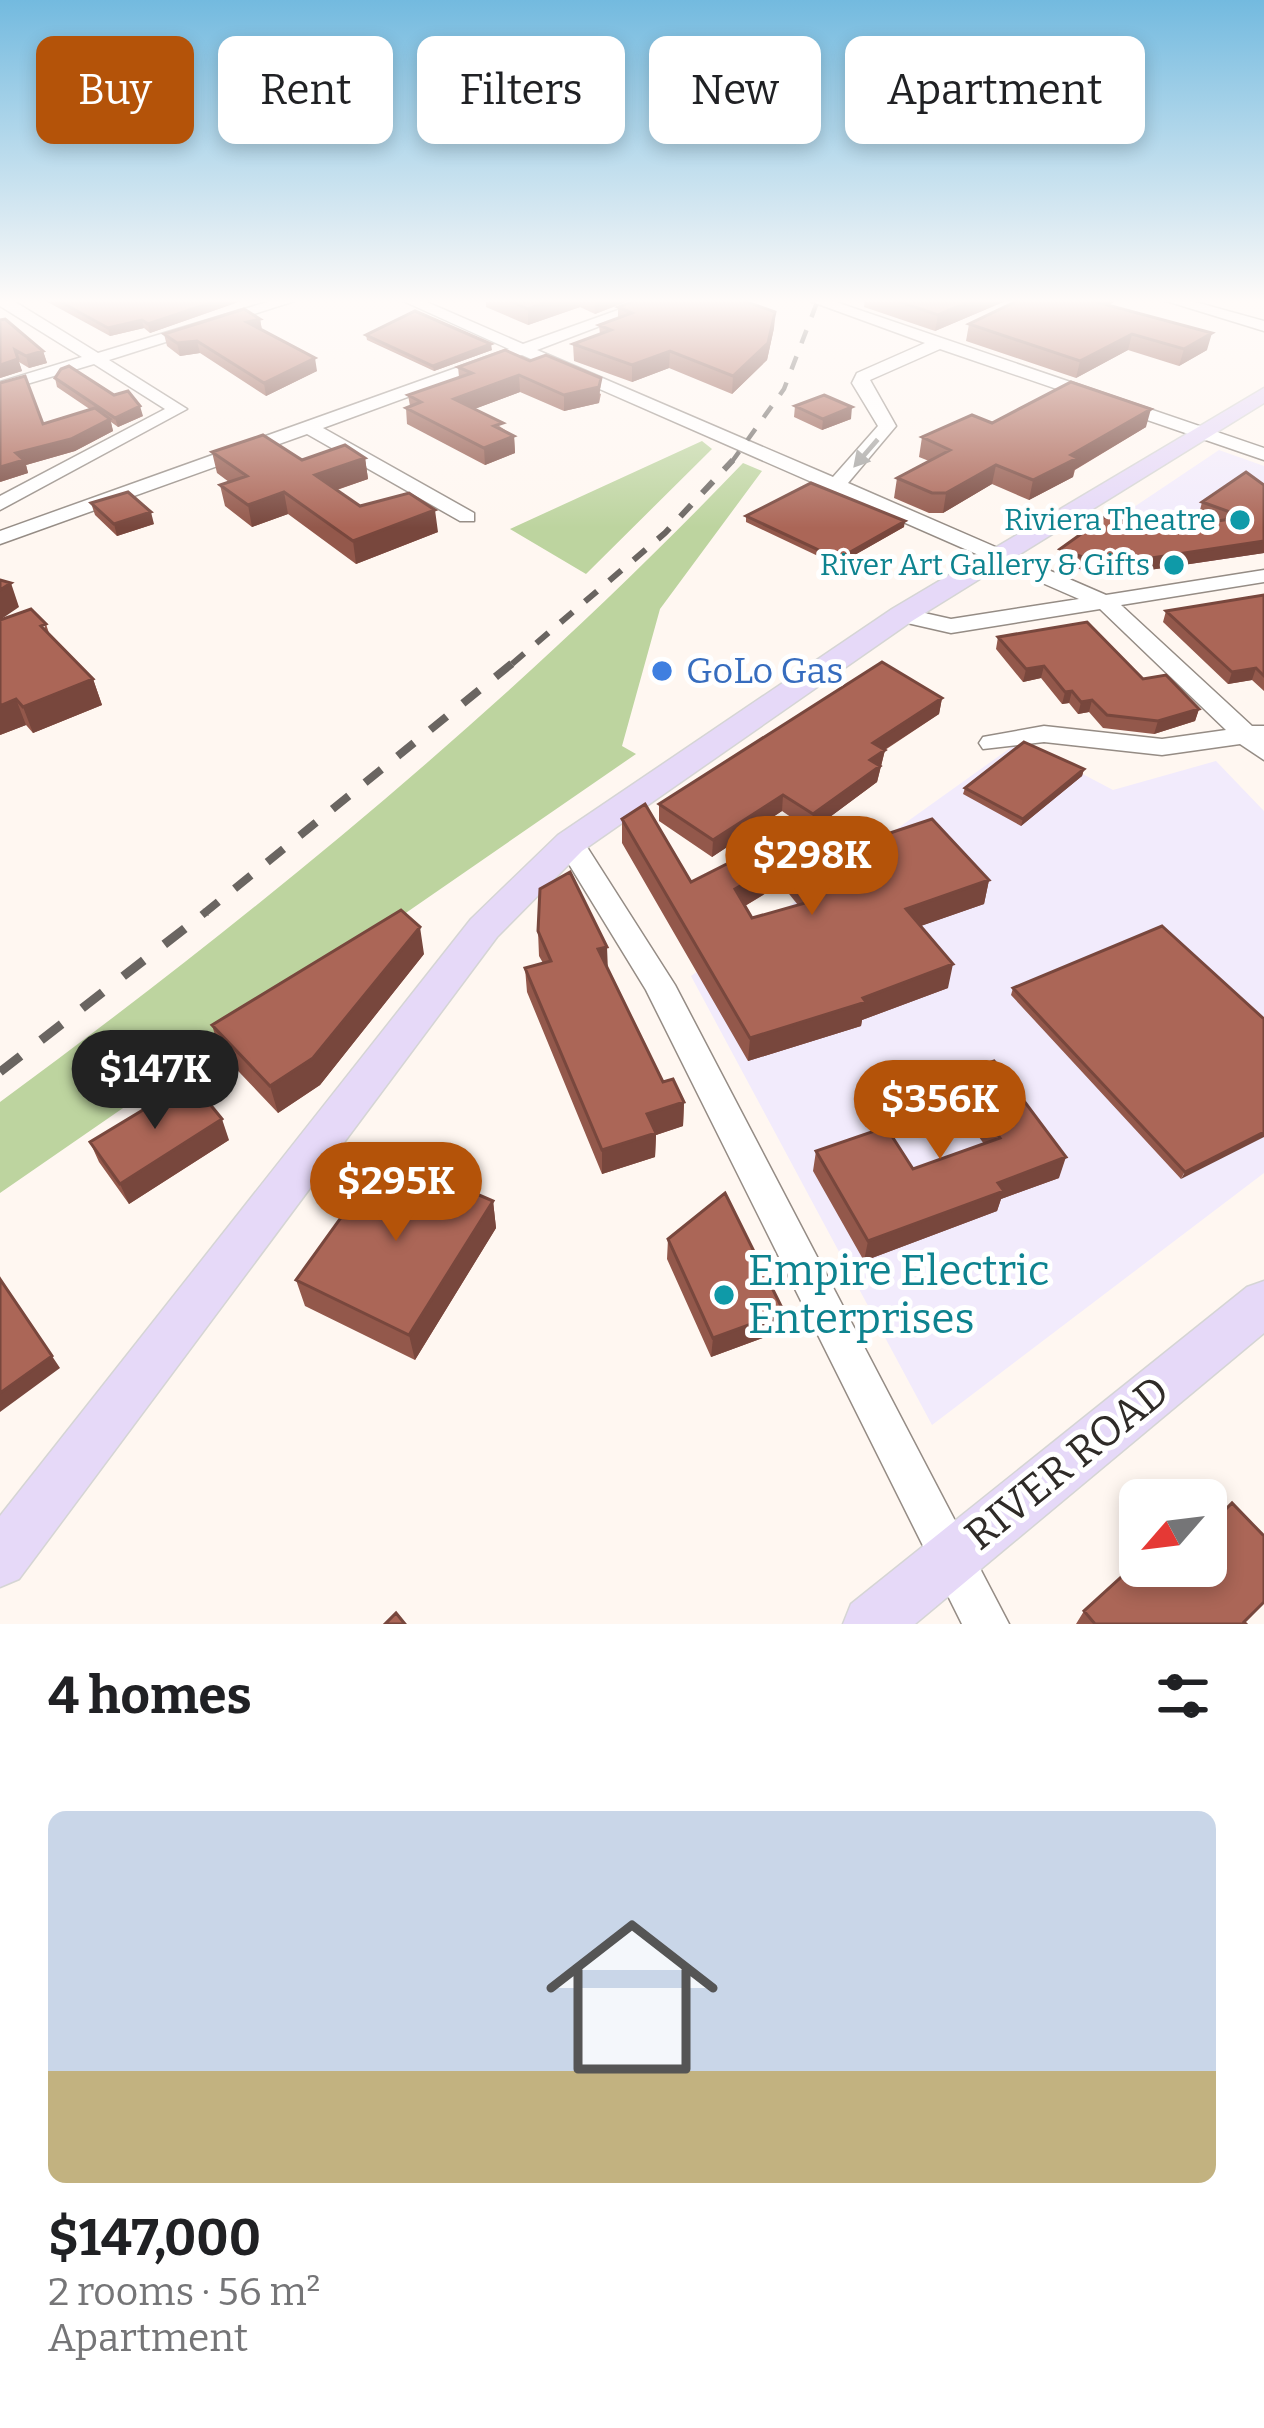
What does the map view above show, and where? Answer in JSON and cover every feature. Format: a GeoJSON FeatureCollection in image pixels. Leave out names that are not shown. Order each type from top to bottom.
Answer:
{"type":"FeatureCollection","features":[{"type":"Feature","properties":{"kind":"main road"},"geometry":{"type":"LineString","coordinates":[[0,1560],[484,928],[570,843],[902,615],[1264,394]]}},
{"type":"Feature","properties":{"kind":"main road","name":"RIVER ROAD"},"geometry":{"type":"LineString","coordinates":[[871,1624],[1264,1303]]}},
{"type":"Feature","properties":{"kind":"street"},"geometry":{"type":"LineString","coordinates":[[0,386],[35,376]]}},
{"type":"Feature","properties":{"kind":"street"},"geometry":{"type":"LineString","coordinates":[[0,504],[178,409],[125,376]]}},
{"type":"Feature","properties":{"kind":"street"},"geometry":{"type":"LineString","coordinates":[[0,538],[453,376]]}},
{"type":"Feature","properties":{"kind":"street"},"geometry":{"type":"LineString","coordinates":[[583,376],[1105,602],[1258,740]]}},
{"type":"Feature","properties":{"kind":"street"},"geometry":{"type":"LineString","coordinates":[[837,484],[887,426],[860,382],[866,376]]}},
{"type":"Feature","properties":{"kind":"street"},"geometry":{"type":"LineString","coordinates":[[1034,376],[1264,454]]}},
{"type":"Feature","properties":{"kind":"street"},"geometry":{"type":"LineString","coordinates":[[310,428],[467,517]]}},
{"type":"Feature","properties":{"kind":"street"},"geometry":{"type":"LineString","coordinates":[[902,615],[942,627],[1264,576]]}},
{"type":"Feature","properties":{"kind":"street"},"geometry":{"type":"LineString","coordinates":[[992,743],[1044,734],[1162,747],[1258,740]]}},
{"type":"Feature","properties":{"kind":"street"},"geometry":{"type":"LineString","coordinates":[[570,843],[659,985],[986,1624]]}},
{"type":"Feature","properties":{"kind":"shaded area"},"geometry":{"type":"Polygon","coordinates":[[[1219,450],[1264,466],[1264,553],[1097,578],[1055,560],[1219,450]]]}},
{"type":"Feature","properties":{"kind":"shaded area"},"geometry":{"type":"Polygon","coordinates":[[[1020,741],[1113,790],[1216,761],[1264,811],[1264,1173],[932,1425],[691,976],[1020,741]]]}},
{"type":"Feature","properties":{"kind":"green space"},"geometry":{"type":"Polygon","coordinates":[[[702,441],[712,449],[586,574],[510,529],[702,441]]]}},
{"type":"Feature","properties":{"kind":"green space"},"geometry":{"type":"Polygon","coordinates":[[[743,463],[762,471],[660,609],[622,746],[636,754],[0,1193],[0,1102],[196,954],[385,799],[568,636],[743,463]]]}},
{"type":"Feature","properties":{"kind":"building"},"geometry":{"type":"Polygon","coordinates":[[[25,376],[43,424],[95,408],[110,419],[71,439],[16,453],[24,460],[0,467],[0,383],[25,376]]]}},
{"type":"Feature","properties":{"kind":"building"},"geometry":{"type":"Polygon","coordinates":[[[84,376],[114,395],[128,391],[140,406],[115,418],[55,378],[84,376]]]}},
{"type":"Feature","properties":{"kind":"building"},"geometry":{"type":"Polygon","coordinates":[[[252,376],[279,376],[264,383],[252,376]]]}},
{"type":"Feature","properties":{"kind":"building"},"geometry":{"type":"Polygon","coordinates":[[[464,376],[517,376],[454,399],[503,423],[494,426],[514,436],[484,448],[406,408],[421,402],[408,395],[464,376]]]}},
{"type":"Feature","properties":{"kind":"building"},"geometry":{"type":"Polygon","coordinates":[[[521,376],[601,378],[599,387],[564,395],[521,376]]]}},
{"type":"Feature","properties":{"kind":"building"},"geometry":{"type":"Polygon","coordinates":[[[1071,382],[1151,409],[1071,455],[1077,458],[1033,480],[996,465],[946,493],[932,493],[897,478],[950,450],[922,437],[972,415],[992,423],[1071,382]]]}},
{"type":"Feature","properties":{"kind":"building"},"geometry":{"type":"Polygon","coordinates":[[[824,395],[852,407],[823,419],[795,406],[824,395]]]}},
{"type":"Feature","properties":{"kind":"building"},"geometry":{"type":"Polygon","coordinates":[[[263,435],[302,460],[345,445],[365,458],[315,475],[360,506],[409,493],[435,510],[353,541],[284,492],[248,505],[220,485],[247,476],[212,452],[263,435]]]}},
{"type":"Feature","properties":{"kind":"building"},"geometry":{"type":"Polygon","coordinates":[[[1246,472],[1264,485],[1264,541],[1105,565],[1060,549],[1109,514],[1151,531],[1244,517],[1202,502],[1246,472]]]}},
{"type":"Feature","properties":{"kind":"building"},"geometry":{"type":"Polygon","coordinates":[[[811,483],[905,521],[838,559],[746,516],[811,483]]]}},
{"type":"Feature","properties":{"kind":"building"},"geometry":{"type":"Polygon","coordinates":[[[128,492],[151,512],[114,524],[91,503],[128,492]]]}},
{"type":"Feature","properties":{"kind":"building"},"geometry":{"type":"Polygon","coordinates":[[[1264,595],[1264,676],[1256,668],[1232,672],[1166,611],[1264,595]]]}},
{"type":"Feature","properties":{"kind":"building"},"geometry":{"type":"Polygon","coordinates":[[[31,609],[46,624],[41,626],[93,679],[23,707],[16,699],[0,706],[0,620],[31,609]]]}},
{"type":"Feature","properties":{"kind":"building"},"geometry":{"type":"Polygon","coordinates":[[[1087,622],[1143,679],[1166,675],[1199,709],[1158,721],[1107,715],[1092,700],[1081,702],[1072,691],[1065,692],[1044,666],[1026,669],[998,637],[1087,622]]]}},
{"type":"Feature","properties":{"kind":"building"},"geometry":{"type":"Polygon","coordinates":[[[882,662],[942,698],[873,743],[885,750],[870,760],[880,766],[813,814],[783,795],[713,840],[659,804],[882,662]]]}},
{"type":"Feature","properties":{"kind":"building"},"geometry":{"type":"Polygon","coordinates":[[[1024,742],[1084,769],[1023,819],[965,788],[1024,742]]]}},
{"type":"Feature","properties":{"kind":"building"},"geometry":{"type":"Polygon","coordinates":[[[645,804],[691,882],[792,831],[824,855],[932,819],[989,880],[906,909],[953,964],[863,998],[866,1002],[750,1038],[622,819],[645,804]],[[784,860],[735,889],[752,918],[816,900],[784,860]]]}},
{"type":"Feature","properties":{"kind":"building"},"geometry":{"type":"Polygon","coordinates":[[[570,872],[607,947],[598,949],[663,1082],[673,1079],[684,1102],[647,1114],[656,1133],[602,1150],[525,968],[551,961],[538,931],[540,889],[570,872]]]}},
{"type":"Feature","properties":{"kind":"building"},"geometry":{"type":"Polygon","coordinates":[[[401,910],[420,927],[313,1058],[270,1086],[212,1025],[401,910]]]}},
{"type":"Feature","properties":{"kind":"building"},"geometry":{"type":"Polygon","coordinates":[[[1162,926],[1264,1019],[1264,1132],[1185,1172],[1013,988],[1162,926]]]}},
{"type":"Feature","properties":{"kind":"building"},"geometry":{"type":"Polygon","coordinates":[[[994,1061],[1066,1157],[998,1183],[1004,1191],[868,1241],[816,1151],[886,1127],[913,1169],[1000,1138],[955,1074],[994,1061]]]}},
{"type":"Feature","properties":{"kind":"building"},"geometry":{"type":"Polygon","coordinates":[[[191,1081],[222,1119],[120,1184],[90,1142],[191,1081]]]}},
{"type":"Feature","properties":{"kind":"building"},"geometry":{"type":"Polygon","coordinates":[[[386,1155],[493,1201],[409,1335],[296,1280],[386,1155]]]}},
{"type":"Feature","properties":{"kind":"building","name":"Empire Electric Enterprises"},"geometry":{"type":"Polygon","coordinates":[[[725,1193],[784,1312],[713,1338],[668,1239],[725,1193]]]}},
{"type":"Feature","properties":{"kind":"building"},"geometry":{"type":"Polygon","coordinates":[[[0,1279],[52,1356],[0,1393],[0,1279]]]}},
{"type":"Feature","properties":{"kind":"building"},"geometry":{"type":"Polygon","coordinates":[[[1232,1503],[1264,1536],[1264,1602],[1246,1624],[1095,1624],[1084,1611],[1119,1579],[1119,1587],[1227,1587],[1227,1508],[1232,1503]]]}},
{"type":"Feature","properties":{"kind":"building"},"geometry":{"type":"Polygon","coordinates":[[[396,1613],[405,1624],[385,1624],[396,1613]]]}},
{"type":"Feature","properties":{"kind":"railway"},"geometry":{"type":"LineString","coordinates":[[731,463],[789,376]]}},
{"type":"Feature","properties":{"kind":"railway"},"geometry":{"type":"LineString","coordinates":[[512,664],[665,533],[733,460]]}},
{"type":"Feature","properties":{"kind":"railway"},"geometry":{"type":"LineString","coordinates":[[202,915],[515,661]]}},
{"type":"Feature","properties":{"kind":"railway"},"geometry":{"type":"LineString","coordinates":[[0,1072],[206,912]]}},
{"type":"Feature","properties":{"kind":"place","name":"Riviera Theatre"},"geometry":{"type":"Point","coordinates":[1240,520]}},
{"type":"Feature","properties":{"kind":"place","name":"River Art Gallery & Gifts"},"geometry":{"type":"Point","coordinates":[1174,565]}},
{"type":"Feature","properties":{"kind":"place","name":"GoLo Gas"},"geometry":{"type":"Point","coordinates":[662,671]}},
{"type":"Feature","properties":{"kind":"place","name":"Empire Electric Enterprises"},"geometry":{"type":"Point","coordinates":[724,1295]}}]}
